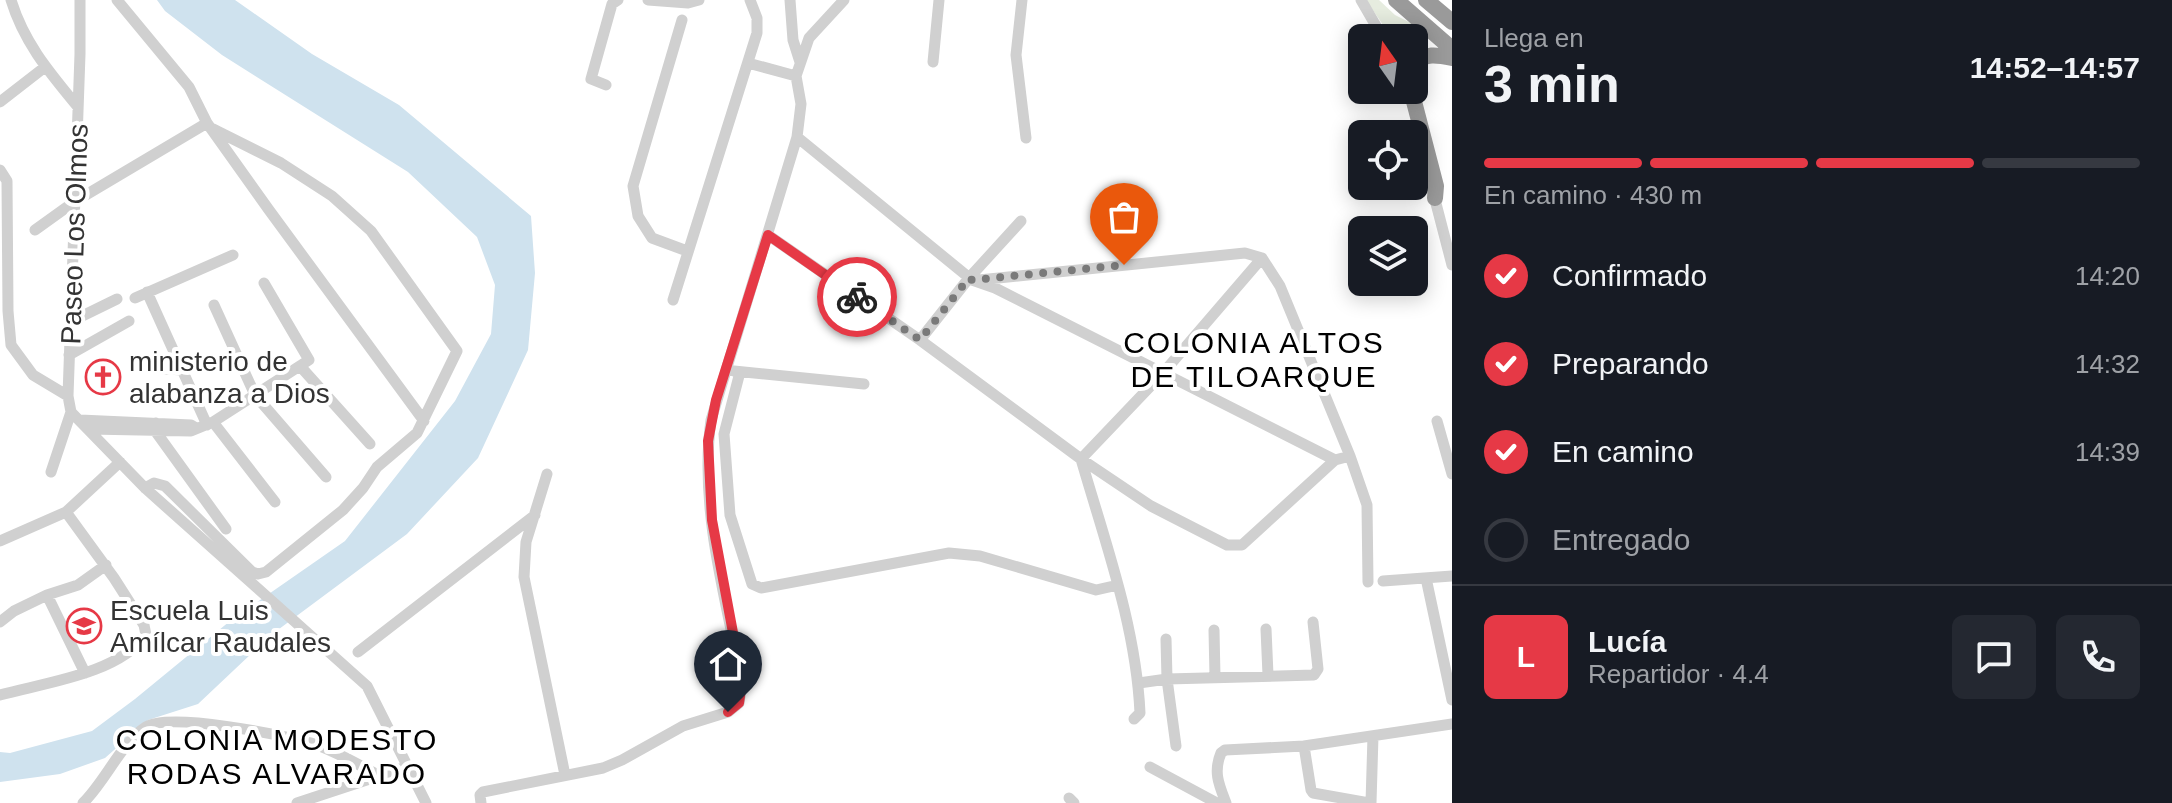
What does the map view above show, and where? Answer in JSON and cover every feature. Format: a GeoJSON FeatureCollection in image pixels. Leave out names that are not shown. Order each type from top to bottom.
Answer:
{"type":"FeatureCollection","features":[{"type":"Feature","properties":{"kind":"highway"},"geometry":{"type":"LineString","coordinates":[[1396,0],[1452,49]]}},
{"type":"Feature","properties":{"kind":"highway"},"geometry":{"type":"LineString","coordinates":[[1426,0],[1452,22]]}},
{"type":"Feature","properties":{"kind":"highway"},"geometry":{"type":"LineString","coordinates":[[1428,55],[1452,58]]}},
{"type":"Feature","properties":{"kind":"highway"},"geometry":{"type":"LineString","coordinates":[[1415,104],[1436,186],[1435,198]]}},
{"type":"Feature","properties":{"kind":"street"},"geometry":{"type":"LineString","coordinates":[[11,0],[19,26],[45,67],[78,107]]}},
{"type":"Feature","properties":{"kind":"street","name":"Paseo Los Olmos"},"geometry":{"type":"LineString","coordinates":[[80,0],[68,396],[88,422]]}},
{"type":"Feature","properties":{"kind":"street"},"geometry":{"type":"LineString","coordinates":[[117,0],[189,87],[209,125],[424,421]]}},
{"type":"Feature","properties":{"kind":"street"},"geometry":{"type":"LineString","coordinates":[[606,85],[591,79],[612,4],[618,0]]}},
{"type":"Feature","properties":{"kind":"street"},"geometry":{"type":"LineString","coordinates":[[648,0],[688,3],[699,0]]}},
{"type":"Feature","properties":{"kind":"street"},"geometry":{"type":"LineString","coordinates":[[673,300],[757,33],[757,18],[750,0]]}},
{"type":"Feature","properties":{"kind":"street"},"geometry":{"type":"LineString","coordinates":[[790,0],[793,40],[801,63]]}},
{"type":"Feature","properties":{"kind":"street"},"geometry":{"type":"LineString","coordinates":[[481,803],[480,795],[483,792],[603,768],[683,726],[728,712],[739,703],[742,681],[714,533],[709,475],[711,420],[797,137],[801,104],[796,76],[809,38],[844,0]]}},
{"type":"Feature","properties":{"kind":"street"},"geometry":{"type":"LineString","coordinates":[[933,62],[939,0]]}},
{"type":"Feature","properties":{"kind":"street"},"geometry":{"type":"LineString","coordinates":[[1022,0],[1016,55],[1026,138]]}},
{"type":"Feature","properties":{"kind":"street"},"geometry":{"type":"LineString","coordinates":[[1361,0],[1375,24]]}},
{"type":"Feature","properties":{"kind":"street"},"geometry":{"type":"LineString","coordinates":[[682,20],[633,186],[638,216],[652,238],[687,251]]}},
{"type":"Feature","properties":{"kind":"street"},"geometry":{"type":"LineString","coordinates":[[748,63],[796,76]]}},
{"type":"Feature","properties":{"kind":"street"},"geometry":{"type":"LineString","coordinates":[[0,102],[45,67]]}},
{"type":"Feature","properties":{"kind":"street"},"geometry":{"type":"LineString","coordinates":[[1407,104],[1452,265]]}},
{"type":"Feature","properties":{"kind":"street"},"geometry":{"type":"LineString","coordinates":[[35,230],[74,202],[209,125]]}},
{"type":"Feature","properties":{"kind":"street"},"geometry":{"type":"LineString","coordinates":[[145,488],[154,483],[165,486],[252,572],[258,574],[276,566],[343,510],[377,467],[417,433],[457,351],[371,231],[332,196],[294,171],[209,125]]}},
{"type":"Feature","properties":{"kind":"street"},"geometry":{"type":"LineString","coordinates":[[797,137],[970,279],[995,288],[1335,460]]}},
{"type":"Feature","properties":{"kind":"street"},"geometry":{"type":"LineString","coordinates":[[0,170],[7,181],[11,345],[33,375],[68,396]]}},
{"type":"Feature","properties":{"kind":"street"},"geometry":{"type":"LineString","coordinates":[[920,340],[1021,221]]}},
{"type":"Feature","properties":{"kind":"street"},"geometry":{"type":"LineString","coordinates":[[768,235],[920,340],[1081,459],[1151,506],[1227,545],[1242,545],[1335,460],[1350,456]]}},
{"type":"Feature","properties":{"kind":"street"},"geometry":{"type":"LineString","coordinates":[[970,279],[1245,253],[1262,258],[1280,286],[1367,505],[1368,582]]}},
{"type":"Feature","properties":{"kind":"street"},"geometry":{"type":"LineString","coordinates":[[135,298],[233,255]]}},
{"type":"Feature","properties":{"kind":"street"},"geometry":{"type":"LineString","coordinates":[[1081,459],[1163,373],[1262,258]]}},
{"type":"Feature","properties":{"kind":"street"},"geometry":{"type":"LineString","coordinates":[[88,422],[156,428],[205,425],[309,360],[264,283]]}},
{"type":"Feature","properties":{"kind":"street"},"geometry":{"type":"LineString","coordinates":[[147,292],[205,425],[275,502]]}},
{"type":"Feature","properties":{"kind":"street"},"geometry":{"type":"LineString","coordinates":[[70,322],[117,299]]}},
{"type":"Feature","properties":{"kind":"street"},"geometry":{"type":"LineString","coordinates":[[214,305],[255,395],[326,477]]}},
{"type":"Feature","properties":{"kind":"street"},"geometry":{"type":"LineString","coordinates":[[69,355],[129,321]]}},
{"type":"Feature","properties":{"kind":"street"},"geometry":{"type":"LineString","coordinates":[[300,366],[370,444]]}},
{"type":"Feature","properties":{"kind":"street"},"geometry":{"type":"LineString","coordinates":[[134,367],[183,370]]}},
{"type":"Feature","properties":{"kind":"street"},"geometry":{"type":"LineString","coordinates":[[725,370],[864,384]]}},
{"type":"Feature","properties":{"kind":"street"},"geometry":{"type":"LineString","coordinates":[[740,372],[724,434],[730,515],[755,587],[949,553],[980,556],[1096,590],[1118,585]]}},
{"type":"Feature","properties":{"kind":"street"},"geometry":{"type":"LineString","coordinates":[[1437,421],[1452,474]]}},
{"type":"Feature","properties":{"kind":"street"},"geometry":{"type":"LineString","coordinates":[[88,422],[145,488],[374,696],[426,803]]}},
{"type":"Feature","properties":{"kind":"street"},"geometry":{"type":"LineString","coordinates":[[51,472],[88,422]]}},
{"type":"Feature","properties":{"kind":"street"},"geometry":{"type":"LineString","coordinates":[[156,428],[226,529]]}},
{"type":"Feature","properties":{"kind":"street"},"geometry":{"type":"LineString","coordinates":[[1081,459],[1118,585],[1139,683],[1140,713],[1134,719]]}},
{"type":"Feature","properties":{"kind":"street"},"geometry":{"type":"LineString","coordinates":[[0,541],[66,512],[120,462]]}},
{"type":"Feature","properties":{"kind":"street"},"geometry":{"type":"LineString","coordinates":[[547,474],[526,542],[524,577],[565,775]]}},
{"type":"Feature","properties":{"kind":"street"},"geometry":{"type":"LineString","coordinates":[[0,695],[112,663],[143,639],[146,630],[106,565],[66,512]]}},
{"type":"Feature","properties":{"kind":"street"},"geometry":{"type":"LineString","coordinates":[[358,652],[535,515]]}},
{"type":"Feature","properties":{"kind":"street"},"geometry":{"type":"LineString","coordinates":[[3,615],[78,585],[106,565]]}},
{"type":"Feature","properties":{"kind":"street"},"geometry":{"type":"LineString","coordinates":[[1383,581],[1452,576]]}},
{"type":"Feature","properties":{"kind":"street"},"geometry":{"type":"LineString","coordinates":[[1426,578],[1452,700]]}},
{"type":"Feature","properties":{"kind":"street"},"geometry":{"type":"LineString","coordinates":[[47,595],[85,673]]}},
{"type":"Feature","properties":{"kind":"street"},"geometry":{"type":"LineString","coordinates":[[1139,683],[1167,679],[1317,674],[1313,622]]}},
{"type":"Feature","properties":{"kind":"street"},"geometry":{"type":"LineString","coordinates":[[1266,629],[1268,675]]}},
{"type":"Feature","properties":{"kind":"street"},"geometry":{"type":"LineString","coordinates":[[1214,630],[1215,677]]}},
{"type":"Feature","properties":{"kind":"street"},"geometry":{"type":"LineString","coordinates":[[1166,639],[1167,679],[1176,746]]}},
{"type":"Feature","properties":{"kind":"street"},"geometry":{"type":"LineString","coordinates":[[83,803],[137,734],[158,722],[180,721],[247,728],[314,744],[378,775]]}},
{"type":"Feature","properties":{"kind":"street"},"geometry":{"type":"LineString","coordinates":[[1226,803],[1216,766],[1225,750],[1304,746],[1452,724]]}},
{"type":"Feature","properties":{"kind":"street"},"geometry":{"type":"LineString","coordinates":[[1304,746],[1313,793],[1370,803],[1373,736]]}},
{"type":"Feature","properties":{"kind":"street"},"geometry":{"type":"LineString","coordinates":[[297,803],[406,767]]}},
{"type":"Feature","properties":{"kind":"street"},"geometry":{"type":"LineString","coordinates":[[1150,767],[1217,803]]}},
{"type":"Feature","properties":{"kind":"shaded area"},"geometry":{"type":"Polygon","coordinates":[[[1366,0],[1379,0],[1395,15],[1413,24],[1382,24],[1366,0]]]}},
{"type":"Feature","properties":{"kind":"water"},"geometry":{"type":"Polygon","coordinates":[[[157,0],[235,0],[312,54],[399,105],[531,216],[535,273],[528,350],[478,458],[407,534],[271,635],[198,704],[148,720],[105,758],[60,774],[0,782],[0,752],[10,753],[92,731],[230,621],[345,541],[455,401],[491,334],[495,285],[477,237],[408,172],[222,55],[165,11],[157,0]]]}},
{"type":"Feature","properties":{"kind":"way so far"},"geometry":{"type":"LineString","coordinates":[[857,297],[920,340],[969,278],[1124,265]]}},
{"type":"Feature","properties":{"kind":"place","name":"ministerio de alabanza a Dios"},"geometry":{"type":"Point","coordinates":[103,377]}},
{"type":"Feature","properties":{"kind":"place","name":"Escuela Luis Amílcar Raudales"},"geometry":{"type":"Point","coordinates":[84,626]}},
{"type":"Feature","properties":{"kind":"district","name":"COLONIA ALTOS DE TILOARQUE"},"geometry":{"type":"Point","coordinates":[1254,360]}},
{"type":"Feature","properties":{"kind":"district","name":"COLONIA MODESTO RODAS ALVARADO"},"geometry":{"type":"Point","coordinates":[277,757]}},
{"type":"Feature","properties":{"kind":"route"},"geometry":{"type":"LineString","coordinates":[[728,712],[736,709],[739,703],[742,681],[712,520],[708,441],[716,400],[768,235],[857,297]]}}]}
